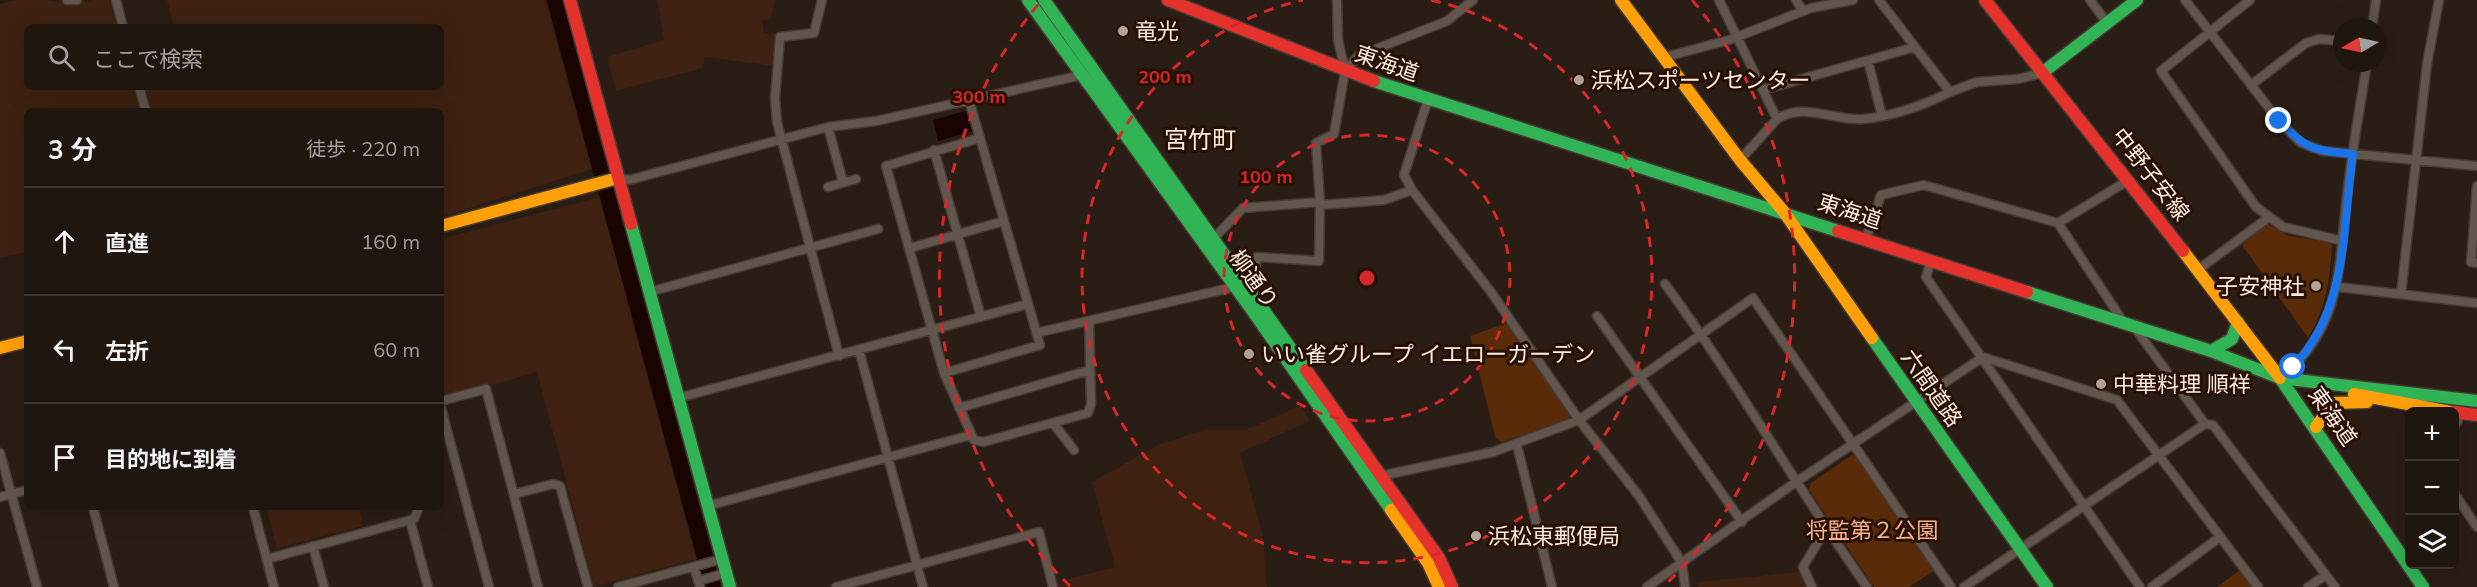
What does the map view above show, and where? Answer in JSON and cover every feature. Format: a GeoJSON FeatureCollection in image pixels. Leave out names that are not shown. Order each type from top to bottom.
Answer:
{"type":"FeatureCollection","features":[{"type":"Feature","properties":{"kind":"main road"},"geometry":{"type":"LineString","coordinates":[[570,0],[614,179],[649,292],[707,506],[721,575],[730,587]]}},
{"type":"Feature","properties":{"kind":"main road","name":"柳通り"},"geometry":{"type":"LineString","coordinates":[[1028,0],[1380,476],[1439,558],[1452,587]]}},
{"type":"Feature","properties":{"kind":"main road","name":"柳通り"},"geometry":{"type":"LineString","coordinates":[[1044,0],[1213,239],[1239,284],[1428,563],[1439,587]]}},
{"type":"Feature","properties":{"kind":"main road","name":"東海道"},"geometry":{"type":"LineString","coordinates":[[1168,0],[1345,71],[2211,351],[2280,378],[2316,427],[2423,587]]}},
{"type":"Feature","properties":{"kind":"main road","name":"六間道路"},"geometry":{"type":"LineString","coordinates":[[1621,0],[1740,160],[1784,212],[2047,587]]}},
{"type":"Feature","properties":{"kind":"main road","name":"中野子安線"},"geometry":{"type":"LineString","coordinates":[[1985,0],[2199,269],[2280,378]]}},
{"type":"Feature","properties":{"kind":"main road"},"geometry":{"type":"LineString","coordinates":[[2042,73],[2137,0]]}},
{"type":"Feature","properties":{"kind":"main road"},"geometry":{"type":"LineString","coordinates":[[444,225],[614,179]]}},
{"type":"Feature","properties":{"kind":"main road"},"geometry":{"type":"LineString","coordinates":[[2211,351],[2232,339],[2237,332],[2238,322]]}},
{"type":"Feature","properties":{"kind":"main road"},"geometry":{"type":"LineString","coordinates":[[0,348],[24,342]]}},
{"type":"Feature","properties":{"kind":"main road"},"geometry":{"type":"LineString","coordinates":[[2280,378],[2477,400]]}},
{"type":"Feature","properties":{"kind":"main road"},"geometry":{"type":"LineString","coordinates":[[2280,378],[2424,407]]}},
{"type":"Feature","properties":{"kind":"main road"},"geometry":{"type":"LineString","coordinates":[[2316,427],[2332,403],[2398,403]]}},
{"type":"Feature","properties":{"kind":"main road"},"geometry":{"type":"LineString","coordinates":[[2459,412],[2477,415]]}},
{"type":"Feature","properties":{"kind":"street"},"geometry":{"type":"LineString","coordinates":[[66,0],[77,0]]}},
{"type":"Feature","properties":{"kind":"street"},"geometry":{"type":"LineString","coordinates":[[116,0],[122,24]]}},
{"type":"Feature","properties":{"kind":"street"},"geometry":{"type":"LineString","coordinates":[[822,0],[814,33],[780,37],[775,110],[839,356]]}},
{"type":"Feature","properties":{"kind":"street"},"geometry":{"type":"LineString","coordinates":[[1036,333],[1239,284],[1255,272],[1257,257],[1319,261],[1320,204],[1316,143],[1334,134],[1345,71],[1338,40],[1337,0]]}},
{"type":"Feature","properties":{"kind":"street"},"geometry":{"type":"LineString","coordinates":[[1345,71],[1358,56],[1447,21],[1473,0]]}},
{"type":"Feature","properties":{"kind":"street"},"geometry":{"type":"LineString","coordinates":[[1719,0],[1777,119]]}},
{"type":"Feature","properties":{"kind":"street"},"geometry":{"type":"LineString","coordinates":[[1796,0],[1803,10]]}},
{"type":"Feature","properties":{"kind":"street"},"geometry":{"type":"LineString","coordinates":[[1665,57],[1730,40],[1736,35],[1803,10],[1853,0]]}},
{"type":"Feature","properties":{"kind":"street"},"geometry":{"type":"LineString","coordinates":[[1879,0],[1950,92]]}},
{"type":"Feature","properties":{"kind":"street"},"geometry":{"type":"LineString","coordinates":[[2090,0],[2108,24]]}},
{"type":"Feature","properties":{"kind":"street"},"geometry":{"type":"LineString","coordinates":[[2185,0],[2279,121],[2301,143],[2323,151],[2477,166]]}},
{"type":"Feature","properties":{"kind":"street"},"geometry":{"type":"LineString","coordinates":[[2250,0],[2161,71],[2256,207],[2283,227],[2343,241]]}},
{"type":"Feature","properties":{"kind":"street"},"geometry":{"type":"LineString","coordinates":[[2373,18],[2376,0]]}},
{"type":"Feature","properties":{"kind":"street"},"geometry":{"type":"LineString","coordinates":[[2401,294],[2427,64],[2439,0]]}},
{"type":"Feature","properties":{"kind":"street"},"geometry":{"type":"LineString","coordinates":[[2251,85],[2306,43],[2319,39],[2333,40]]}},
{"type":"Feature","properties":{"kind":"street"},"geometry":{"type":"LineString","coordinates":[[1763,90],[1915,47]]}},
{"type":"Feature","properties":{"kind":"street"},"geometry":{"type":"LineString","coordinates":[[1868,61],[1882,116]]}},
{"type":"Feature","properties":{"kind":"street"},"geometry":{"type":"LineString","coordinates":[[2280,378],[2309,350],[2338,287],[2353,154],[2366,72]]}},
{"type":"Feature","properties":{"kind":"street"},"geometry":{"type":"LineString","coordinates":[[1740,160],[1777,119],[1788,113],[1802,111],[1847,120],[1882,116],[1977,82],[2018,79],[2042,73]]}},
{"type":"Feature","properties":{"kind":"street"},"geometry":{"type":"LineString","coordinates":[[614,179],[629,180],[828,127],[876,121],[1082,75]]}},
{"type":"Feature","properties":{"kind":"street"},"geometry":{"type":"LineString","coordinates":[[140,90],[145,108]]}},
{"type":"Feature","properties":{"kind":"street"},"geometry":{"type":"LineString","coordinates":[[1428,99],[1404,175],[1412,190],[1491,292],[1579,420],[1639,496],[1682,563],[1685,587]]}},
{"type":"Feature","properties":{"kind":"street"},"geometry":{"type":"LineString","coordinates":[[944,373],[1040,345],[969,100]]}},
{"type":"Feature","properties":{"kind":"street"},"geometry":{"type":"LineString","coordinates":[[828,127],[843,182]]}},
{"type":"Feature","properties":{"kind":"street"},"geometry":{"type":"LineString","coordinates":[[980,138],[886,166],[944,373],[974,440],[983,442],[1084,415],[1090,409],[1089,321]]}},
{"type":"Feature","properties":{"kind":"street"},"geometry":{"type":"LineString","coordinates":[[934,150],[981,317]]}},
{"type":"Feature","properties":{"kind":"street"},"geometry":{"type":"LineString","coordinates":[[828,187],[856,179]]}},
{"type":"Feature","properties":{"kind":"street"},"geometry":{"type":"LineString","coordinates":[[2058,223],[2129,180]]}},
{"type":"Feature","properties":{"kind":"street"},"geometry":{"type":"LineString","coordinates":[[1866,239],[1881,195],[1924,185],[2058,223],[2129,325],[2205,424]]}},
{"type":"Feature","properties":{"kind":"street"},"geometry":{"type":"LineString","coordinates":[[2477,186],[2471,262],[2477,263]]}},
{"type":"Feature","properties":{"kind":"street"},"geometry":{"type":"LineString","coordinates":[[1213,239],[1243,207],[1384,200],[1412,190]]}},
{"type":"Feature","properties":{"kind":"street"},"geometry":{"type":"LineString","coordinates":[[2199,269],[2268,218]]}},
{"type":"Feature","properties":{"kind":"street"},"geometry":{"type":"LineString","coordinates":[[910,248],[1004,221]]}},
{"type":"Feature","properties":{"kind":"street"},"geometry":{"type":"LineString","coordinates":[[649,292],[878,229]]}},
{"type":"Feature","properties":{"kind":"street"},"geometry":{"type":"LineString","coordinates":[[1931,260],[1926,277],[2140,587]]}},
{"type":"Feature","properties":{"kind":"street"},"geometry":{"type":"LineString","coordinates":[[1665,284],[1702,335],[1826,529],[1867,587]]}},
{"type":"Feature","properties":{"kind":"street"},"geometry":{"type":"LineString","coordinates":[[2338,287],[2477,303]]}},
{"type":"Feature","properties":{"kind":"street"},"geometry":{"type":"LineString","coordinates":[[1380,476],[1517,445],[1579,420],[1753,298],[1951,587]]}},
{"type":"Feature","properties":{"kind":"street"},"geometry":{"type":"LineString","coordinates":[[678,398],[1028,304]]}},
{"type":"Feature","properties":{"kind":"street"},"geometry":{"type":"LineString","coordinates":[[1597,316],[1742,522]]}},
{"type":"Feature","properties":{"kind":"street"},"geometry":{"type":"LineString","coordinates":[[859,350],[923,587]]}},
{"type":"Feature","properties":{"kind":"street"},"geometry":{"type":"LineString","coordinates":[[1647,587],[1796,482],[1983,357]]}},
{"type":"Feature","properties":{"kind":"street"},"geometry":{"type":"LineString","coordinates":[[1983,357],[2114,398],[2258,587]]}},
{"type":"Feature","properties":{"kind":"street"},"geometry":{"type":"LineString","coordinates":[[959,408],[1090,370]]}},
{"type":"Feature","properties":{"kind":"street"},"geometry":{"type":"LineString","coordinates":[[444,400],[486,389],[538,587]]}},
{"type":"Feature","properties":{"kind":"street"},"geometry":{"type":"LineString","coordinates":[[444,419],[489,587]]}},
{"type":"Feature","properties":{"kind":"street"},"geometry":{"type":"LineString","coordinates":[[1053,423],[1074,450]]}},
{"type":"Feature","properties":{"kind":"street"},"geometry":{"type":"LineString","coordinates":[[1964,587],[2205,424],[2213,425],[2335,587]]}},
{"type":"Feature","properties":{"kind":"street"},"geometry":{"type":"LineString","coordinates":[[707,506],[971,435]]}},
{"type":"Feature","properties":{"kind":"street"},"geometry":{"type":"LineString","coordinates":[[1517,445],[1552,587]]}},
{"type":"Feature","properties":{"kind":"street"},"geometry":{"type":"LineString","coordinates":[[0,453],[37,587]]}},
{"type":"Feature","properties":{"kind":"street"},"geometry":{"type":"LineString","coordinates":[[514,494],[553,484],[560,486],[588,587]]}},
{"type":"Feature","properties":{"kind":"street"},"geometry":{"type":"LineString","coordinates":[[0,497],[24,491]]}},
{"type":"Feature","properties":{"kind":"street"},"geometry":{"type":"LineString","coordinates":[[2459,500],[2477,527]]}},
{"type":"Feature","properties":{"kind":"street"},"geometry":{"type":"LineString","coordinates":[[94,510],[114,587]]}},
{"type":"Feature","properties":{"kind":"street"},"geometry":{"type":"LineString","coordinates":[[254,510],[274,587]]}},
{"type":"Feature","properties":{"kind":"street"},"geometry":{"type":"LineString","coordinates":[[267,559],[414,519],[418,510]]}},
{"type":"Feature","properties":{"kind":"street"},"geometry":{"type":"LineString","coordinates":[[410,520],[428,587]]}},
{"type":"Feature","properties":{"kind":"street"},"geometry":{"type":"LineString","coordinates":[[1812,587],[1803,567],[1826,529]]}},
{"type":"Feature","properties":{"kind":"street"},"geometry":{"type":"LineString","coordinates":[[836,587],[1039,532],[1053,587]]}},
{"type":"Feature","properties":{"kind":"street"},"geometry":{"type":"LineString","coordinates":[[2152,587],[2220,537]]}},
{"type":"Feature","properties":{"kind":"street"},"geometry":{"type":"LineString","coordinates":[[313,546],[324,587]]}},
{"type":"Feature","properties":{"kind":"street"},"geometry":{"type":"LineString","coordinates":[[618,587],[718,560]]}},
{"type":"Feature","properties":{"kind":"street"},"geometry":{"type":"LineString","coordinates":[[697,566],[700,583],[721,575]]}},
{"type":"Feature","properties":{"kind":"street"},"geometry":{"type":"LineString","coordinates":[[2308,587],[2326,574]]}},
{"type":"Feature","properties":{"kind":"shaded area"},"geometry":{"type":"Polygon","coordinates":[[[15,0],[50,0],[70,5],[92,0],[109,0],[116,24],[24,24],[24,90],[134,90],[139,108],[24,108],[24,252],[0,258],[0,4],[15,0]]]}},
{"type":"Feature","properties":{"kind":"shaded area"},"geometry":{"type":"Polygon","coordinates":[[[167,0],[545,0],[592,169],[444,216],[444,108],[151,108],[146,90],[444,90],[444,24],[173,24],[167,0]]]}},
{"type":"Feature","properties":{"kind":"shaded area"},"geometry":{"type":"Polygon","coordinates":[[[657,0],[775,0],[771,19],[762,21],[764,33],[776,34],[773,66],[705,57],[703,67],[699,69],[616,91],[607,57],[664,40],[657,0]]]}},
{"type":"Feature","properties":{"kind":"shaded area"},"geometry":{"type":"Polygon","coordinates":[[[966,111],[972,131],[938,141],[933,120],[966,111]]]}},
{"type":"Feature","properties":{"kind":"shaded area"},"geometry":{"type":"Polygon","coordinates":[[[600,197],[696,559],[594,587],[537,372],[444,399],[444,238],[600,197]]]}},
{"type":"Feature","properties":{"kind":"shaded area"},"geometry":{"type":"Polygon","coordinates":[[[1301,405],[1309,421],[1240,453],[1263,536],[1267,587],[1059,587],[1057,582],[1115,567],[1092,482],[1158,445],[1203,430],[1246,430],[1301,405]]]}},
{"type":"Feature","properties":{"kind":"shaded area"},"geometry":{"type":"Polygon","coordinates":[[[267,510],[360,510],[363,526],[277,548],[267,510]]]}},
{"type":"Feature","properties":{"kind":"shaded area"},"geometry":{"type":"Polygon","coordinates":[[[1800,572],[1807,587],[1698,587],[1697,582],[1800,572]]]}},
{"type":"Feature","properties":{"kind":"green space"},"geometry":{"type":"Polygon","coordinates":[[[2267,224],[2289,236],[2327,242],[2332,245],[2326,293],[2319,316],[2308,338],[2242,245],[2267,224]]]}},
{"type":"Feature","properties":{"kind":"green space"},"geometry":{"type":"Polygon","coordinates":[[[1507,323],[1571,414],[1568,419],[1502,442],[1496,439],[1470,336],[1507,323]]]}},
{"type":"Feature","properties":{"kind":"green space","name":"将監第２公園"},"geometry":{"type":"Polygon","coordinates":[[[1852,455],[1859,456],[1935,570],[1909,587],[1874,587],[1809,490],[1811,483],[1852,455]]]}},
{"type":"Feature","properties":{"kind":"green space"},"geometry":{"type":"Polygon","coordinates":[[[2240,570],[2252,587],[2217,587],[2240,570]]]}},
{"type":"Feature","properties":{"kind":"waterway"},"geometry":{"type":"LineString","coordinates":[[555,0],[713,587]]}},
{"type":"Feature","properties":{"kind":"traffic: fast"},"geometry":{"type":"LineString","coordinates":[[1028,0],[1252,310],[1391,510]]}},
{"type":"Feature","properties":{"kind":"traffic: fast"},"geometry":{"type":"LineString","coordinates":[[1044,0],[1306,370]]}},
{"type":"Feature","properties":{"kind":"traffic: fast"},"geometry":{"type":"LineString","coordinates":[[2042,73],[2137,0]]}},
{"type":"Feature","properties":{"kind":"traffic: fast"},"geometry":{"type":"LineString","coordinates":[[1374,81],[1838,231]]}},
{"type":"Feature","properties":{"kind":"traffic: fast"},"geometry":{"type":"LineString","coordinates":[[631,224],[730,587]]}},
{"type":"Feature","properties":{"kind":"traffic: fast"},"geometry":{"type":"LineString","coordinates":[[2027,292],[2211,351],[2280,378],[2423,587]]}},
{"type":"Feature","properties":{"kind":"traffic: fast"},"geometry":{"type":"LineString","coordinates":[[2211,351],[2232,339],[2238,322]]}},
{"type":"Feature","properties":{"kind":"traffic: fast"},"geometry":{"type":"LineString","coordinates":[[1872,338],[2047,587]]}},
{"type":"Feature","properties":{"kind":"traffic: fast"},"geometry":{"type":"LineString","coordinates":[[2280,378],[2477,401]]}},
{"type":"Feature","properties":{"kind":"traffic: slow"},"geometry":{"type":"LineString","coordinates":[[1621,0],[1740,160],[1784,212],[1872,338]]}},
{"type":"Feature","properties":{"kind":"traffic: slow"},"geometry":{"type":"LineString","coordinates":[[444,225],[618,178]]}},
{"type":"Feature","properties":{"kind":"traffic: slow"},"geometry":{"type":"LineString","coordinates":[[2183,251],[2280,378]]}},
{"type":"Feature","properties":{"kind":"traffic: slow"},"geometry":{"type":"LineString","coordinates":[[0,348],[24,342]]}},
{"type":"Feature","properties":{"kind":"traffic: slow"},"geometry":{"type":"LineString","coordinates":[[2354,394],[2424,407]]}},
{"type":"Feature","properties":{"kind":"traffic: slow"},"geometry":{"type":"LineString","coordinates":[[2316,427],[2333,403],[2367,402]]}},
{"type":"Feature","properties":{"kind":"traffic: slow"},"geometry":{"type":"LineString","coordinates":[[1391,510],[1428,563],[1439,587]]}},
{"type":"Feature","properties":{"kind":"traffic: jam"},"geometry":{"type":"LineString","coordinates":[[570,0],[631,224]]}},
{"type":"Feature","properties":{"kind":"traffic: jam"},"geometry":{"type":"LineString","coordinates":[[1168,0],[1374,81]]}},
{"type":"Feature","properties":{"kind":"traffic: jam"},"geometry":{"type":"LineString","coordinates":[[1985,0],[2183,251]]}},
{"type":"Feature","properties":{"kind":"traffic: jam"},"geometry":{"type":"LineString","coordinates":[[1838,231],[2027,292]]}},
{"type":"Feature","properties":{"kind":"traffic: jam"},"geometry":{"type":"LineString","coordinates":[[1306,370],[1439,558],[1452,587]]}},
{"type":"Feature","properties":{"kind":"traffic: jam"},"geometry":{"type":"LineString","coordinates":[[2459,413],[2477,415]]}},
{"type":"Feature","properties":{"kind":"place","name":"竜光"},"geometry":{"type":"Point","coordinates":[1123,31]}},
{"type":"Feature","properties":{"kind":"place","name":"浜松スポーツセンター"},"geometry":{"type":"Point","coordinates":[1579,80]}},
{"type":"Feature","properties":{"kind":"place","name":"子安神社"},"geometry":{"type":"Point","coordinates":[2316,286]}},
{"type":"Feature","properties":{"kind":"place","name":"いい雀グループ イエローガーデン"},"geometry":{"type":"Point","coordinates":[1249,354]}},
{"type":"Feature","properties":{"kind":"place","name":"中華料理 順祥"},"geometry":{"type":"Point","coordinates":[2101,384]}},
{"type":"Feature","properties":{"kind":"place","name":"浜松東郵便局"},"geometry":{"type":"Point","coordinates":[1476,536]}},
{"type":"Feature","properties":{"kind":"district","name":"宮竹町"},"geometry":{"type":"Point","coordinates":[1200,139]}},
{"type":"Feature","properties":{"kind":"route"},"geometry":{"type":"LineString","coordinates":[[2279,121],[2301,143],[2323,151],[2353,154],[2338,287],[2322,327],[2309,350],[2293,367]]}}]}
